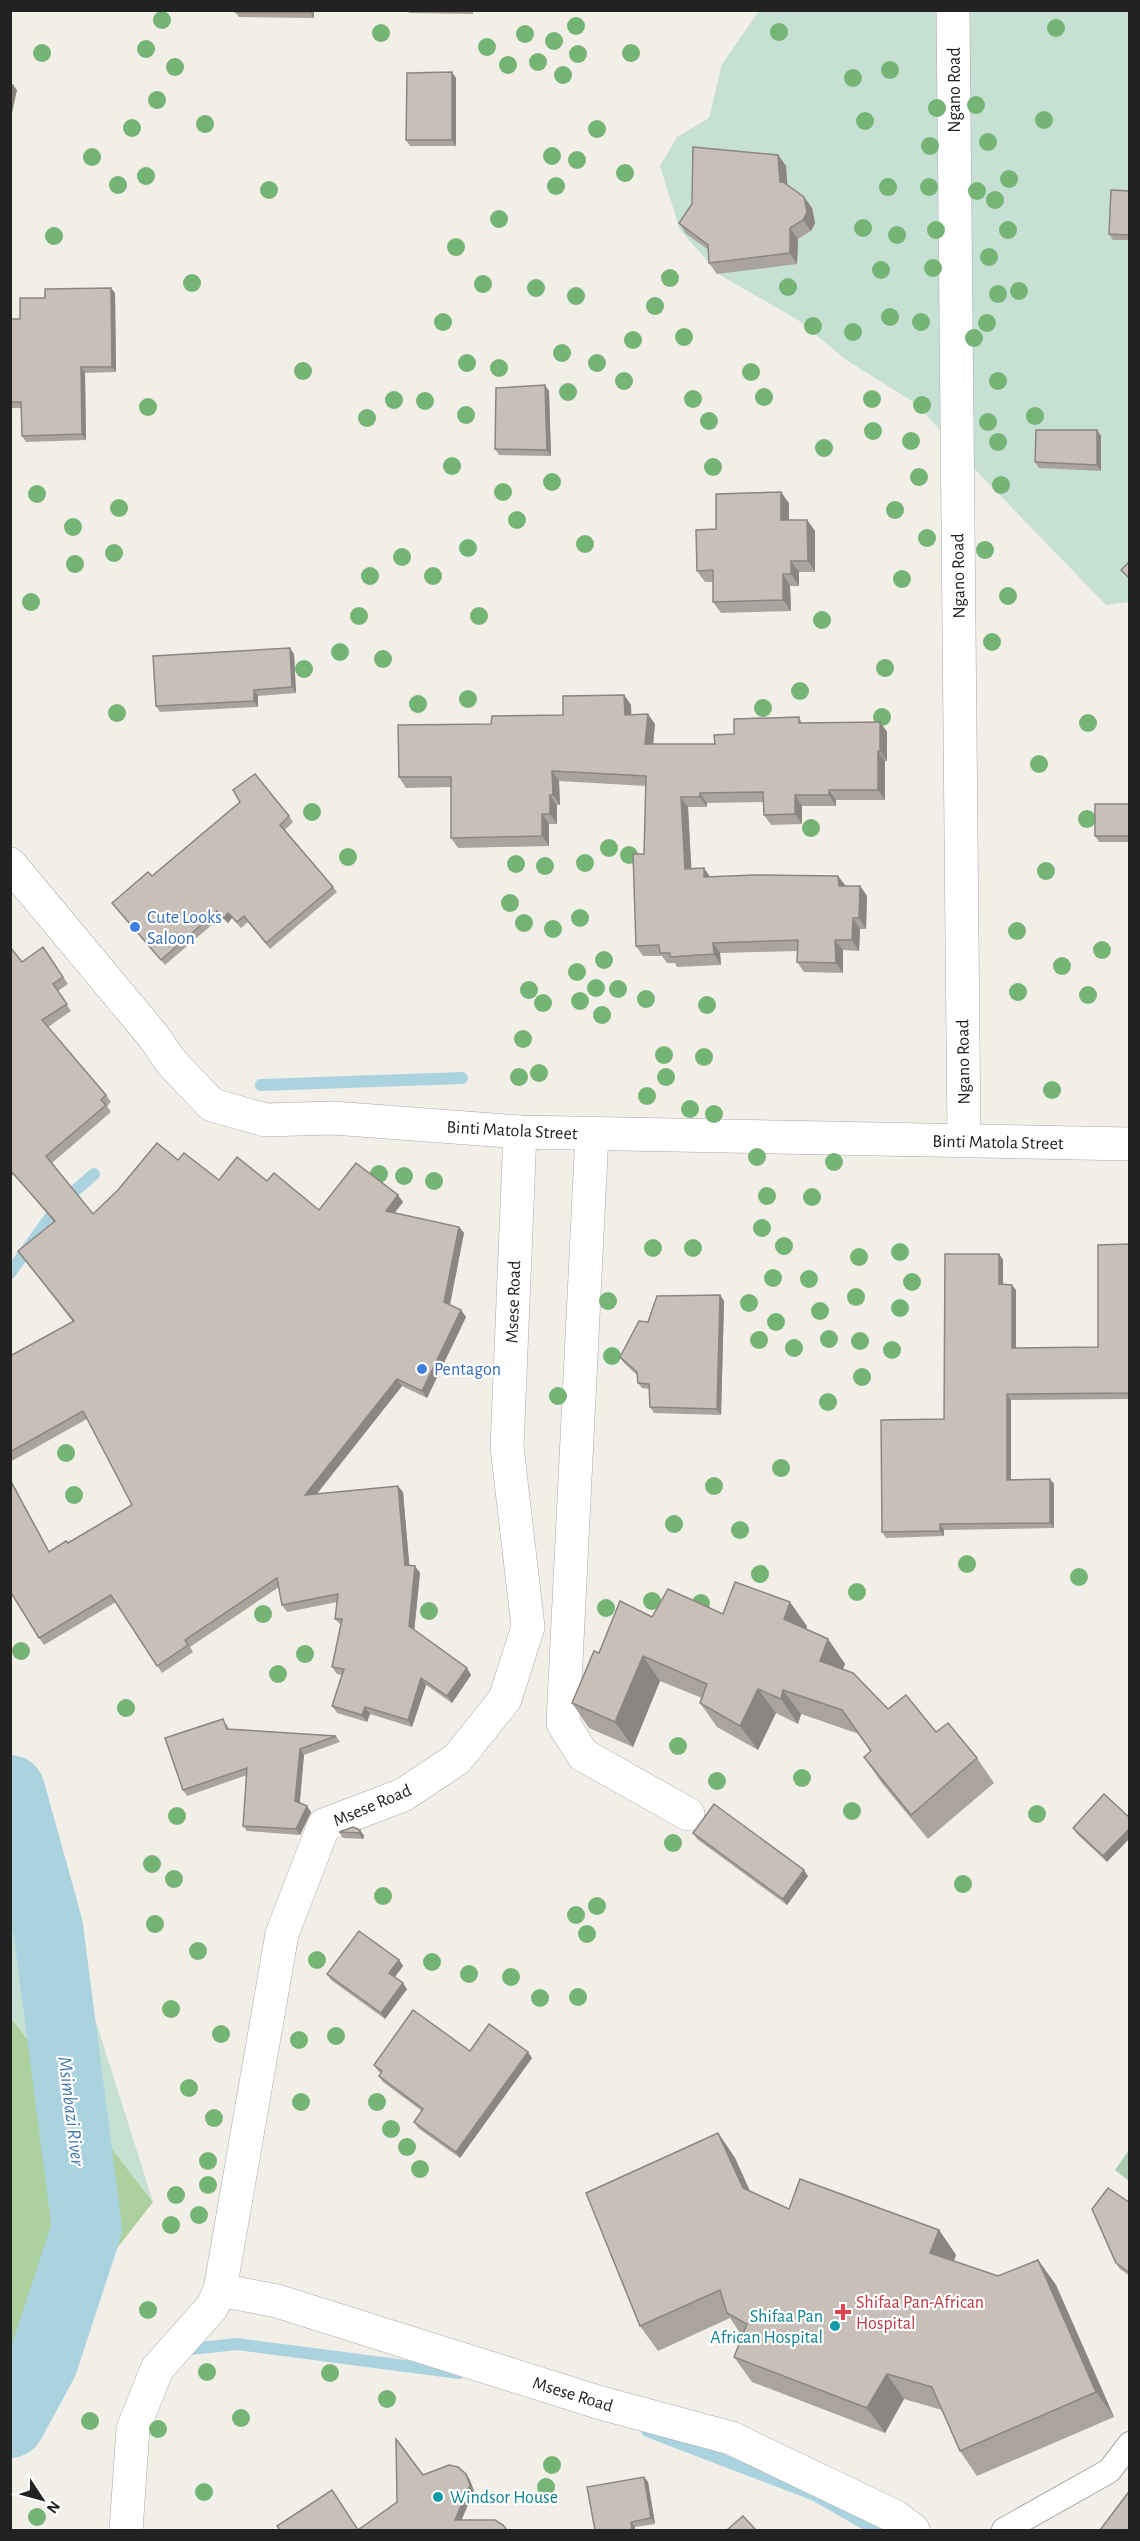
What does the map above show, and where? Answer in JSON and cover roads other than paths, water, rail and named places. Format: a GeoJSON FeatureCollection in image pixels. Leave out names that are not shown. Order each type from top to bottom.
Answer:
{"type":"FeatureCollection","features":[{"type":"Feature","properties":{"kind":"street","name":"Ngano Road"},"geometry":{"type":"LineString","coordinates":[[953,10],[964,1141]]}},
{"type":"Feature","properties":{"kind":"street","name":"Binti Matola Street"},"geometry":{"type":"LineString","coordinates":[[10,864],[154,1037],[171,1062],[212,1105],[265,1120],[333,1118],[520,1132],[592,1134],[1130,1144]]}},
{"type":"Feature","properties":{"kind":"street","name":"Msese Road"},"geometry":{"type":"LineString","coordinates":[[126,2530],[133,2429],[157,2369],[212,2307],[220,2290],[282,1934],[324,1825],[403,1795],[457,1760],[505,1699],[528,1627],[507,1446],[520,1132]]}},
{"type":"Feature","properties":{"kind":"street"},"geometry":{"type":"LineString","coordinates":[[592,1134],[563,1723],[583,1755],[688,1814]]}},
{"type":"Feature","properties":{"kind":"street","name":"Msese Road"},"geometry":{"type":"LineString","coordinates":[[220,2290],[277,2301],[602,2403],[731,2438],[896,2517],[912,2530]]}},
{"type":"Feature","properties":{"kind":"lane"},"geometry":{"type":"LineString","coordinates":[[1004,2530],[1108,2471],[1130,2444]]}},
{"type":"Feature","properties":{"kind":"waterway"},"geometry":{"type":"LineString","coordinates":[[261,1085],[462,1078]]}},
{"type":"Feature","properties":{"kind":"waterway"},"geometry":{"type":"LineString","coordinates":[[10,1273],[59,1205],[94,1174]]}},
{"type":"Feature","properties":{"kind":"waterway","name":"Msimbazi River"},"geometry":{"type":"LineString","coordinates":[[10,1790],[48,1927],[87,2228],[43,2362],[10,2423]]}},
{"type":"Feature","properties":{"kind":"waterway"},"geometry":{"type":"LineString","coordinates":[[190,2349],[237,2344],[459,2373]]}},
{"type":"Feature","properties":{"kind":"waterway"},"geometry":{"type":"LineString","coordinates":[[647,2431],[815,2495],[876,2530]]}},
{"type":"Feature","properties":{"kind":"place","name":"Cute Looks Saloon"},"geometry":{"type":"Point","coordinates":[135,927]}},
{"type":"Feature","properties":{"kind":"place","name":"Pentagon"},"geometry":{"type":"Point","coordinates":[422,1369]}},
{"type":"Feature","properties":{"kind":"place","name":"Shifaa Pan-African Hospital"},"geometry":{"type":"Point","coordinates":[843,2312]}},
{"type":"Feature","properties":{"kind":"place","name":"Shifaa Pan African Hospital"},"geometry":{"type":"Point","coordinates":[835,2326]}},
{"type":"Feature","properties":{"kind":"place","name":"Windsor House"},"geometry":{"type":"Point","coordinates":[438,2497]}}]}
